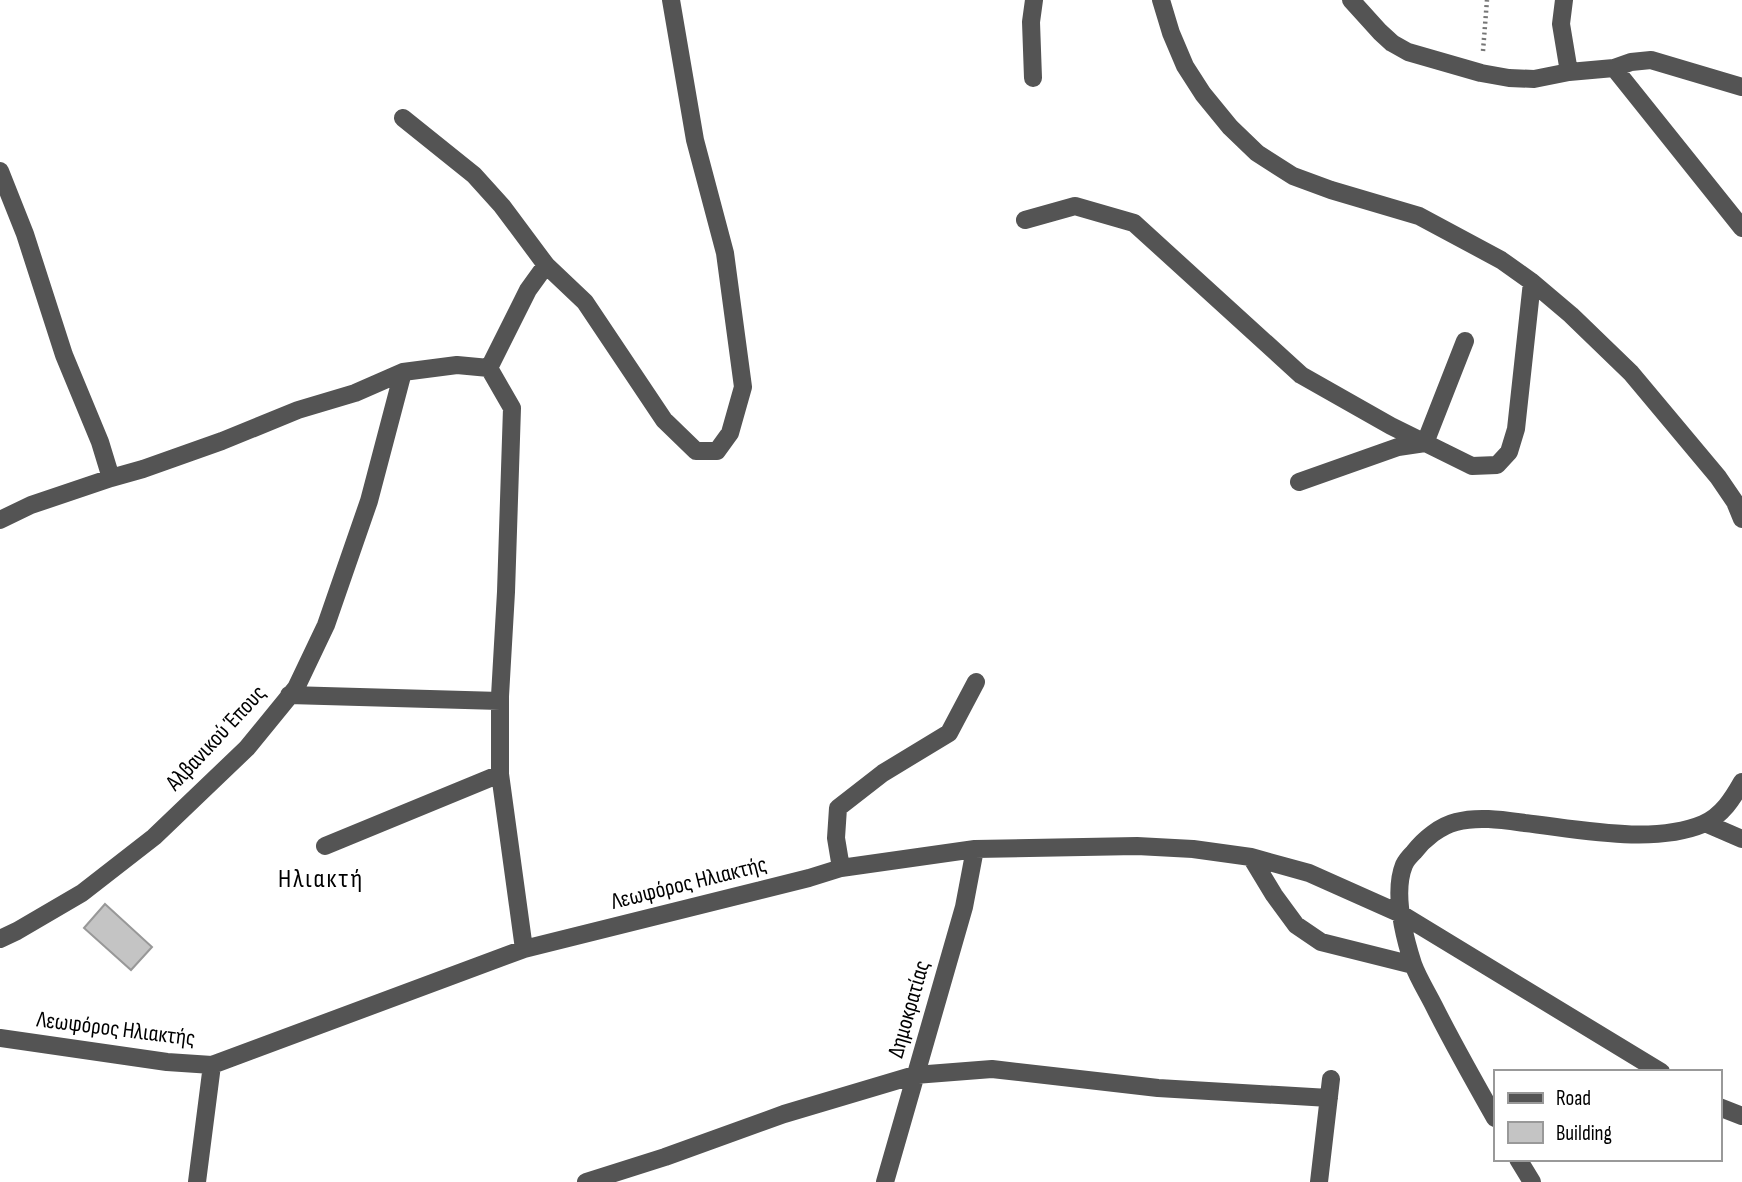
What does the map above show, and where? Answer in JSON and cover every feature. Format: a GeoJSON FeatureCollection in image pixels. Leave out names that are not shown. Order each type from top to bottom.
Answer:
{"type":"FeatureCollection","features":[{"type":"Feature","properties":{"kind":"street"},"geometry":{"type":"LineString","coordinates":[[403,118],[474,175],[502,206],[546,265],[585,302],[664,420],[696,452],[717,451],[730,433],[743,387],[725,253],[695,140],[671,0]]}},
{"type":"Feature","properties":{"kind":"street"},"geometry":{"type":"LineString","coordinates":[[1033,78],[1031,22],[1034,0]]}},
{"type":"Feature","properties":{"kind":"street"},"geometry":{"type":"LineString","coordinates":[[1161,0],[1185,66],[1203,94],[1230,127],[1257,153],[1293,176],[1419,216],[1501,260],[1532,282],[1631,373],[1718,477],[1735,502],[1742,519]]}},
{"type":"Feature","properties":{"kind":"street"},"geometry":{"type":"LineString","coordinates":[[1351,0],[1392,43],[1408,52],[1482,74],[1534,79],[1651,60],[1742,88]]}},
{"type":"Feature","properties":{"kind":"street"},"geometry":{"type":"LineString","coordinates":[[1564,0],[1561,24],[1569,72]]}},
{"type":"Feature","properties":{"kind":"street"},"geometry":{"type":"LineString","coordinates":[[1614,68],[1742,228]]}},
{"type":"Feature","properties":{"kind":"street"},"geometry":{"type":"LineString","coordinates":[[0,171],[25,234],[64,355],[100,442],[111,478]]}},
{"type":"Feature","properties":{"kind":"street"},"geometry":{"type":"LineString","coordinates":[[1025,220],[1075,206],[1134,223],[1301,374],[1391,426],[1472,466],[1497,465],[1509,452],[1516,429],[1532,282]]}},
{"type":"Feature","properties":{"kind":"street"},"geometry":{"type":"LineString","coordinates":[[489,368],[528,290],[546,265]]}},
{"type":"Feature","properties":{"kind":"street"},"geometry":{"type":"LineString","coordinates":[[1425,443],[1465,341]]}},
{"type":"Feature","properties":{"kind":"street"},"geometry":{"type":"LineString","coordinates":[[0,520],[31,505],[222,441],[299,410],[355,393],[403,372],[457,365],[489,368]]}},
{"type":"Feature","properties":{"kind":"street"},"geometry":{"type":"LineString","coordinates":[[489,368],[512,408],[500,701],[500,774],[524,950]]}},
{"type":"Feature","properties":{"kind":"street","name":"Αλβανικού Έπους"},"geometry":{"type":"LineString","coordinates":[[0,939],[82,893],[154,837],[247,748],[296,688],[326,625],[369,501],[403,372]]}},
{"type":"Feature","properties":{"kind":"street"},"geometry":{"type":"LineString","coordinates":[[1299,482],[1398,447],[1425,443]]}},
{"type":"Feature","properties":{"kind":"street"},"geometry":{"type":"LineString","coordinates":[[841,868],[836,838],[838,808],[883,773],[949,733],[976,682]]}},
{"type":"Feature","properties":{"kind":"street"},"geometry":{"type":"LineString","coordinates":[[289,695],[500,701]]}},
{"type":"Feature","properties":{"kind":"street"},"geometry":{"type":"LineString","coordinates":[[325,846],[500,774]]}},
{"type":"Feature","properties":{"kind":"street"},"geometry":{"type":"LineString","coordinates":[[1494,1116],[1413,965],[1401,914],[1399,889],[1404,863],[1421,843],[1435,832],[1455,822],[1474,819],[1497,819],[1619,834],[1646,835],[1680,831],[1705,823],[1718,814],[1734,798],[1742,782]]}},
{"type":"Feature","properties":{"kind":"street"},"geometry":{"type":"LineString","coordinates":[[1705,823],[1742,839]]}},
{"type":"Feature","properties":{"kind":"street","name":"Λεωφόρος Ηλιακτής"},"geometry":{"type":"LineString","coordinates":[[0,1038],[167,1062],[212,1065],[524,950],[841,868],[975,849],[1137,846],[1193,849],[1251,857],[1309,873],[1401,914],[1658,1070]]}},
{"type":"Feature","properties":{"kind":"street","name":"Δημοκρατίας"},"geometry":{"type":"LineString","coordinates":[[886,1182],[964,907],[975,849]]}},
{"type":"Feature","properties":{"kind":"street"},"geometry":{"type":"LineString","coordinates":[[1251,857],[1296,925],[1321,943],[1413,965]]}},
{"type":"Feature","properties":{"kind":"street"},"geometry":{"type":"LineString","coordinates":[[197,1182],[212,1065]]}},
{"type":"Feature","properties":{"kind":"street"},"geometry":{"type":"LineString","coordinates":[[586,1182],[784,1114],[915,1075],[992,1069],[1158,1088],[1329,1098]]}},
{"type":"Feature","properties":{"kind":"street"},"geometry":{"type":"LineString","coordinates":[[1319,1182],[1331,1079]]}},
{"type":"Feature","properties":{"kind":"street"},"geometry":{"type":"LineString","coordinates":[[1721,1108],[1742,1116]]}},
{"type":"Feature","properties":{"kind":"street"},"geometry":{"type":"LineString","coordinates":[[1519,1161],[1532,1182]]}},
{"type":"Feature","properties":{"kind":"path"},"geometry":{"type":"LineString","coordinates":[[1482,74],[1487,0]]}},
{"type":"Feature","properties":{"kind":"building"},"geometry":{"type":"Polygon","coordinates":[[[105,904],[152,947],[131,970],[84,928],[105,904]]]}},
{"type":"Feature","properties":{"kind":"district","name":"Ηλιακτή"},"geometry":{"type":"Point","coordinates":[321,879]}}]}
